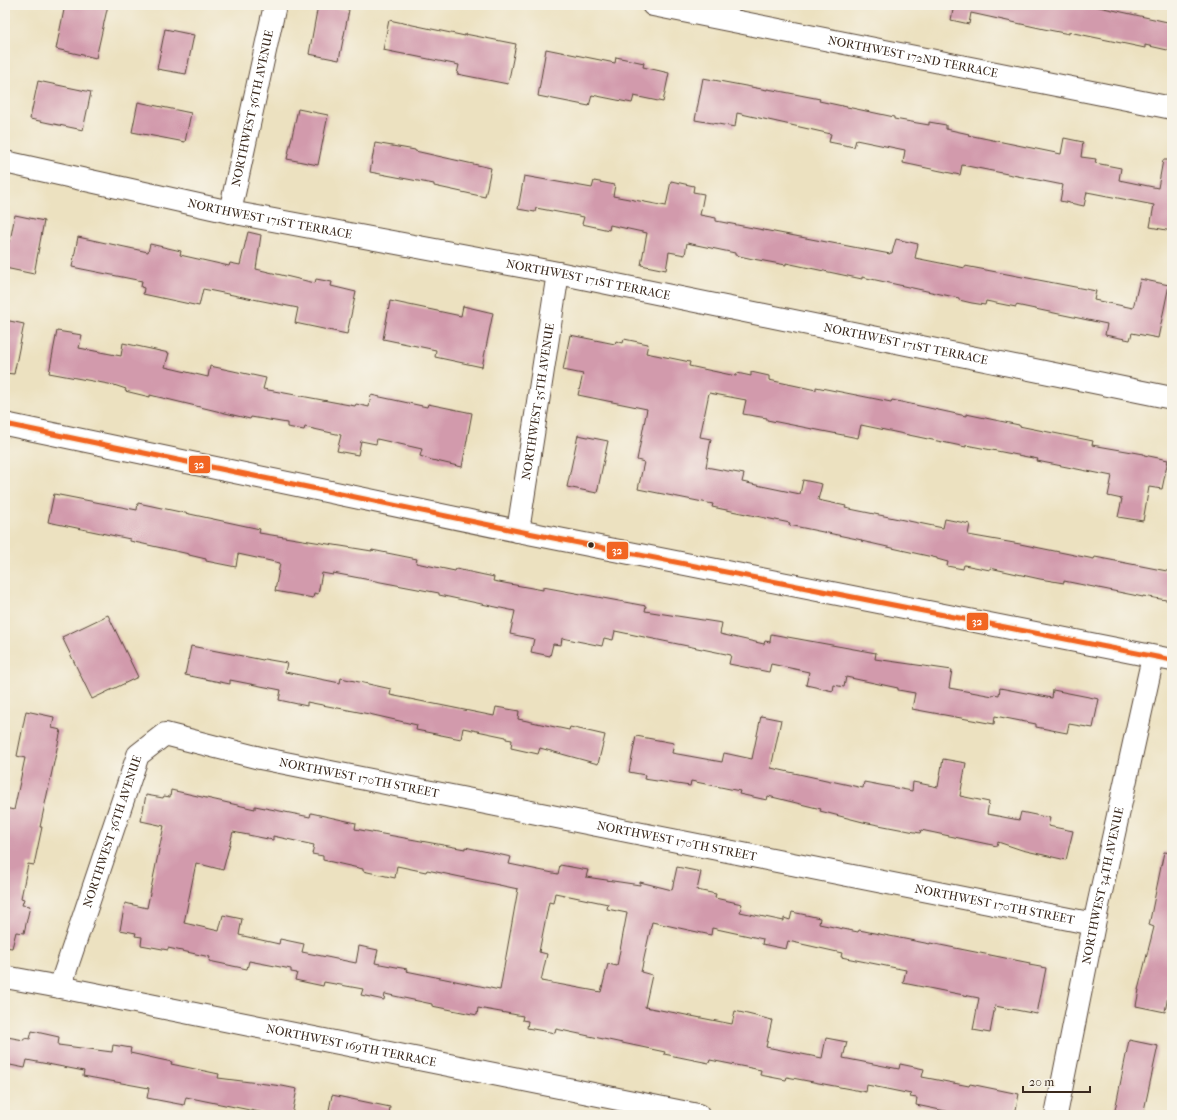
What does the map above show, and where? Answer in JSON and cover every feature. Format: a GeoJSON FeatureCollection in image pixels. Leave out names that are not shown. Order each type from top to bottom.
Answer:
{"type":"FeatureCollection","features":[{"type":"Feature","properties":{"kind":"street","name":"NORTHWEST 36TH AVENUE"},"geometry":{"type":"LineString","coordinates":[[230,212],[275,5]]}},
{"type":"Feature","properties":{"kind":"street","name":"NORTHWEST 172ND TERRACE"},"geometry":{"type":"LineString","coordinates":[[653,5],[1172,108]]}},
{"type":"Feature","properties":{"kind":"street","name":"NORTHWEST 171ST TERRACE"},"geometry":{"type":"LineString","coordinates":[[5,162],[230,212],[558,273],[1172,398]]}},
{"type":"Feature","properties":{"kind":"street","name":"NORTHWEST 35TH AVENUE"},"geometry":{"type":"LineString","coordinates":[[518,531],[558,273]]}},
{"type":"Feature","properties":{"kind":"street"},"geometry":{"type":"LineString","coordinates":[[5,424],[518,531],[1162,658]]}},
{"type":"Feature","properties":{"kind":"street","name":"NORTHWEST 34TH AVENUE"},"geometry":{"type":"LineString","coordinates":[[1056,1115],[1094,924],[1162,658]]}},
{"type":"Feature","properties":{"kind":"street","name":"NORTHWEST 36TH AVENUE"},"geometry":{"type":"LineString","coordinates":[[60,987],[138,755],[165,734],[260,758]]}},
{"type":"Feature","properties":{"kind":"street","name":"NORTHWEST 170TH STREET"},"geometry":{"type":"LineString","coordinates":[[260,758],[1094,924]]}},
{"type":"Feature","properties":{"kind":"street","name":"NORTHWEST 169TH TERRACE"},"geometry":{"type":"LineString","coordinates":[[5,977],[698,1115]]}},
{"type":"Feature","properties":{"kind":"building"},"geometry":{"type":"Polygon","coordinates":[[[65,5],[108,5],[96,58],[56,49],[65,5]]]}},
{"type":"Feature","properties":{"kind":"building"},"geometry":{"type":"Polygon","coordinates":[[[318,5],[349,10],[339,60],[309,54],[318,5]]]}},
{"type":"Feature","properties":{"kind":"building"},"geometry":{"type":"Polygon","coordinates":[[[954,5],[1090,5],[1172,23],[1172,51],[1145,45],[1145,48],[1069,32],[1069,34],[971,13],[969,24],[951,20],[954,5]]]}},
{"type":"Feature","properties":{"kind":"building"},"geometry":{"type":"Polygon","coordinates":[[[389,20],[465,36],[465,34],[516,44],[508,84],[457,74],[459,65],[383,50],[389,20]]]}},
{"type":"Feature","properties":{"kind":"building"},"geometry":{"type":"Polygon","coordinates":[[[165,29],[194,35],[186,74],[157,69],[165,29]]]}},
{"type":"Feature","properties":{"kind":"building"},"geometry":{"type":"Polygon","coordinates":[[[546,49],[615,63],[616,57],[644,63],[643,67],[669,73],[663,102],[634,96],[632,103],[592,95],[589,106],[538,96],[546,49]]]}},
{"type":"Feature","properties":{"kind":"building"},"geometry":{"type":"Polygon","coordinates":[[[703,78],[820,99],[819,101],[894,117],[894,119],[929,125],[929,122],[946,125],[946,129],[969,134],[968,135],[1061,154],[1064,138],[1083,142],[1081,157],[1096,159],[1095,163],[1121,168],[1119,180],[1158,188],[1163,160],[1172,160],[1172,231],[1150,227],[1154,205],[1087,192],[1084,206],[1060,201],[1063,185],[962,165],[960,175],[903,163],[905,150],[856,140],[854,147],[829,142],[831,134],[737,113],[735,127],[695,120],[703,78]]]}},
{"type":"Feature","properties":{"kind":"building"},"geometry":{"type":"Polygon","coordinates":[[[38,81],[91,92],[83,130],[30,119],[38,81]]]}},
{"type":"Feature","properties":{"kind":"building"},"geometry":{"type":"Polygon","coordinates":[[[138,102],[191,113],[185,142],[132,132],[138,102]]]}},
{"type":"Feature","properties":{"kind":"building"},"geometry":{"type":"Polygon","coordinates":[[[298,109],[328,115],[318,165],[287,159],[298,109]]]}},
{"type":"Feature","properties":{"kind":"building"},"geometry":{"type":"Polygon","coordinates":[[[375,143],[415,150],[491,168],[485,197],[434,186],[434,184],[370,172],[375,143]]]}},
{"type":"Feature","properties":{"kind":"building"},"geometry":{"type":"Polygon","coordinates":[[[524,176],[592,188],[594,181],[615,185],[613,196],[666,206],[671,181],[694,186],[693,192],[704,194],[700,215],[716,218],[716,221],[890,254],[892,253],[896,239],[918,244],[915,258],[1096,291],[1094,300],[1133,308],[1140,279],[1169,285],[1158,338],[1132,333],[1130,340],[1105,335],[1107,324],[1016,305],[1016,307],[986,301],[985,305],[972,303],[959,300],[959,298],[862,277],[862,279],[786,263],[786,265],[753,259],[735,255],[735,253],[687,243],[685,255],[669,252],[666,270],[641,265],[647,233],[610,225],[609,230],[582,224],[584,217],[536,208],[535,212],[518,209],[524,176]]]}},
{"type":"Feature","properties":{"kind":"building"},"geometry":{"type":"Polygon","coordinates":[[[15,215],[44,221],[34,274],[5,268],[5,240],[10,241],[15,215]]]}},
{"type":"Feature","properties":{"kind":"building"},"geometry":{"type":"Polygon","coordinates":[[[248,232],[261,235],[256,269],[315,283],[316,279],[332,282],[331,286],[356,292],[347,334],[295,323],[298,308],[203,289],[199,306],[143,294],[144,288],[141,287],[142,281],[72,267],[78,237],[148,252],[150,244],[181,251],[180,255],[229,266],[230,263],[240,265],[248,232]]]}},
{"type":"Feature","properties":{"kind":"building"},"geometry":{"type":"Polygon","coordinates":[[[390,301],[461,316],[463,306],[493,313],[482,367],[435,357],[436,350],[383,339],[390,301]]]}},
{"type":"Feature","properties":{"kind":"building"},"geometry":{"type":"Polygon","coordinates":[[[5,320],[24,324],[14,374],[5,373],[5,320]]]}},
{"type":"Feature","properties":{"kind":"building"},"geometry":{"type":"Polygon","coordinates":[[[57,331],[82,335],[79,348],[121,356],[123,343],[169,353],[165,367],[208,377],[210,366],[266,378],[263,389],[355,406],[356,404],[369,407],[371,395],[427,407],[428,404],[472,413],[462,467],[420,456],[422,449],[377,439],[376,444],[361,441],[358,455],[337,451],[341,435],[305,427],[304,430],[287,427],[287,423],[251,417],[250,419],[150,395],[150,397],[125,391],[126,389],[114,385],[49,373],[57,331]]]}},
{"type":"Feature","properties":{"kind":"building"},"geometry":{"type":"Polygon","coordinates":[[[570,335],[615,344],[616,341],[623,343],[624,339],[648,344],[646,353],[690,362],[689,366],[736,376],[737,373],[751,376],[751,372],[769,376],[769,380],[816,390],[816,387],[891,402],[892,400],[966,416],[966,414],[1093,441],[1092,445],[1144,454],[1168,460],[1162,489],[1149,487],[1143,521],[1118,517],[1122,499],[1108,496],[1112,476],[1037,461],[1038,459],[966,445],[966,447],[861,425],[858,438],[767,420],[767,418],[743,414],[746,400],[709,393],[700,437],[711,439],[706,467],[744,474],[742,482],[800,494],[803,480],[822,484],[818,500],[846,506],[845,508],[943,528],[945,519],[970,524],[968,535],[1172,572],[1172,601],[1143,597],[1064,581],[1064,583],[1040,579],[990,568],[990,570],[964,565],[963,569],[947,566],[948,562],[937,558],[861,541],[862,540],[789,525],[790,523],[712,507],[713,504],[638,489],[644,462],[637,460],[647,409],[578,395],[583,374],[563,370],[570,335]]]}},
{"type":"Feature","properties":{"kind":"building"},"geometry":{"type":"Polygon","coordinates":[[[578,435],[608,441],[597,493],[567,487],[578,435]]]}},
{"type":"Feature","properties":{"kind":"building"},"geometry":{"type":"Polygon","coordinates":[[[54,494],[137,510],[138,503],[260,529],[259,533],[372,550],[417,559],[416,563],[494,577],[493,581],[543,590],[543,587],[646,606],[645,611],[722,623],[720,634],[764,644],[765,641],[770,642],[771,634],[876,653],[875,659],[952,670],[949,688],[993,696],[994,694],[999,695],[1000,688],[1052,698],[1053,690],[1099,699],[1093,728],[1069,724],[1067,733],[1036,727],[1036,724],[995,716],[994,724],[912,709],[915,693],[898,690],[898,688],[846,677],[844,687],[834,685],[833,691],[806,685],[809,672],[771,664],[769,672],[729,664],[731,655],[615,631],[613,640],[604,638],[602,646],[562,638],[561,645],[553,644],[550,656],[531,652],[534,639],[510,634],[515,611],[439,595],[439,593],[333,573],[333,575],[322,573],[318,594],[314,593],[313,598],[275,591],[280,563],[238,554],[236,567],[206,561],[206,559],[189,554],[130,541],[130,539],[48,522],[54,494]]]}},
{"type":"Feature","properties":{"kind":"building"},"geometry":{"type":"Polygon","coordinates":[[[108,615],[138,677],[92,699],[62,637],[108,615]]]}},
{"type":"Feature","properties":{"kind":"building"},"geometry":{"type":"Polygon","coordinates":[[[191,646],[263,660],[287,663],[285,672],[340,683],[341,678],[391,689],[390,695],[494,716],[496,707],[519,711],[518,719],[569,730],[570,727],[605,735],[598,764],[540,748],[538,754],[511,748],[512,740],[506,739],[506,737],[463,728],[461,739],[416,730],[417,725],[369,714],[307,702],[307,706],[279,700],[281,690],[230,680],[230,684],[185,675],[191,646]]]}},
{"type":"Feature","properties":{"kind":"building"},"geometry":{"type":"Polygon","coordinates":[[[26,711],[54,717],[52,728],[61,730],[40,827],[42,827],[34,865],[28,864],[21,898],[24,899],[22,905],[30,906],[24,933],[16,932],[12,948],[5,947],[5,808],[14,810],[25,758],[17,756],[26,711]]]}},
{"type":"Feature","properties":{"kind":"building"},"geometry":{"type":"Polygon","coordinates":[[[761,716],[781,720],[771,768],[863,788],[864,782],[912,791],[913,782],[938,787],[943,759],[966,763],[960,796],[989,802],[987,814],[1019,820],[1021,812],[1050,818],[1048,826],[1073,831],[1066,860],[1022,850],[998,842],[997,846],[921,830],[920,833],[863,822],[820,811],[821,809],[768,796],[767,800],[739,794],[740,791],[691,781],[690,786],[644,779],[645,775],[629,772],[636,736],[674,743],[672,753],[722,762],[724,753],[752,759],[761,716]]]}},
{"type":"Feature","properties":{"kind":"building"},"geometry":{"type":"Polygon","coordinates":[[[171,790],[255,809],[255,806],[310,817],[311,813],[356,823],[355,829],[465,849],[465,847],[511,857],[509,864],[558,874],[560,865],[588,870],[586,877],[640,885],[640,882],[672,890],[677,867],[701,872],[697,890],[716,894],[715,898],[742,904],[740,912],[784,921],[784,918],[790,920],[792,912],[820,918],[819,924],[858,932],[859,930],[930,943],[1030,963],[1029,965],[1046,968],[1037,1014],[995,1006],[990,1033],[973,1030],[979,998],[903,983],[906,970],[841,957],[842,953],[788,941],[786,949],[762,944],[763,939],[712,928],[711,935],[652,922],[641,972],[652,975],[645,1007],[732,1024],[735,1011],[772,1020],[766,1047],[822,1058],[826,1038],[847,1042],[843,1058],[899,1069],[900,1064],[924,1069],[922,1077],[969,1086],[970,1084],[1019,1094],[1015,1115],[965,1115],[916,1105],[917,1098],[910,1097],[911,1094],[867,1085],[866,1092],[787,1077],[786,1080],[760,1075],[761,1070],[710,1060],[709,1063],[664,1054],[665,1052],[556,1029],[555,1033],[527,1028],[528,1021],[522,1020],[523,1016],[478,1008],[477,1015],[432,1006],[432,1004],[385,994],[384,1000],[361,995],[363,989],[324,982],[323,986],[295,980],[297,973],[291,972],[291,969],[249,961],[247,969],[209,961],[210,957],[168,948],[168,950],[141,945],[142,937],[135,936],[136,933],[120,930],[125,903],[147,908],[164,826],[141,821],[146,795],[163,798],[164,796],[170,797],[171,790]],[[233,832],[223,870],[196,863],[184,923],[219,931],[223,915],[242,919],[239,935],[279,944],[280,939],[304,944],[302,952],[356,963],[359,946],[378,950],[375,963],[407,969],[406,971],[500,990],[518,889],[427,870],[426,872],[397,866],[395,878],[323,860],[323,856],[312,854],[314,845],[273,836],[273,840],[233,832]],[[555,893],[553,903],[549,902],[539,952],[547,954],[541,981],[601,992],[608,964],[617,966],[627,913],[607,909],[608,904],[555,893]]]}},
{"type":"Feature","properties":{"kind":"building"},"geometry":{"type":"Polygon","coordinates":[[[1164,852],[1172,853],[1172,975],[1165,1012],[1136,1006],[1138,990],[1154,927],[1149,925],[1164,852]]]}},
{"type":"Feature","properties":{"kind":"building"},"geometry":{"type":"Polygon","coordinates":[[[32,1031],[59,1037],[58,1045],[112,1052],[113,1045],[131,1048],[130,1053],[172,1062],[171,1064],[219,1074],[218,1078],[297,1089],[292,1115],[274,1115],[186,1097],[184,1105],[147,1098],[149,1088],[83,1076],[84,1071],[27,1060],[25,1068],[5,1064],[7,1037],[24,1040],[24,1038],[30,1039],[32,1031]]]}},
{"type":"Feature","properties":{"kind":"building"},"geometry":{"type":"Polygon","coordinates":[[[1129,1040],[1158,1046],[1143,1115],[1114,1115],[1129,1040]]]}},
{"type":"Feature","properties":{"kind":"building"},"geometry":{"type":"Polygon","coordinates":[[[332,1095],[390,1107],[389,1115],[328,1115],[332,1095]]]}},
{"type":"Feature","properties":{"kind":"transit line","name":"32"},"geometry":{"type":"LineString","coordinates":[[5,424],[518,531],[1172,660]]}}]}
